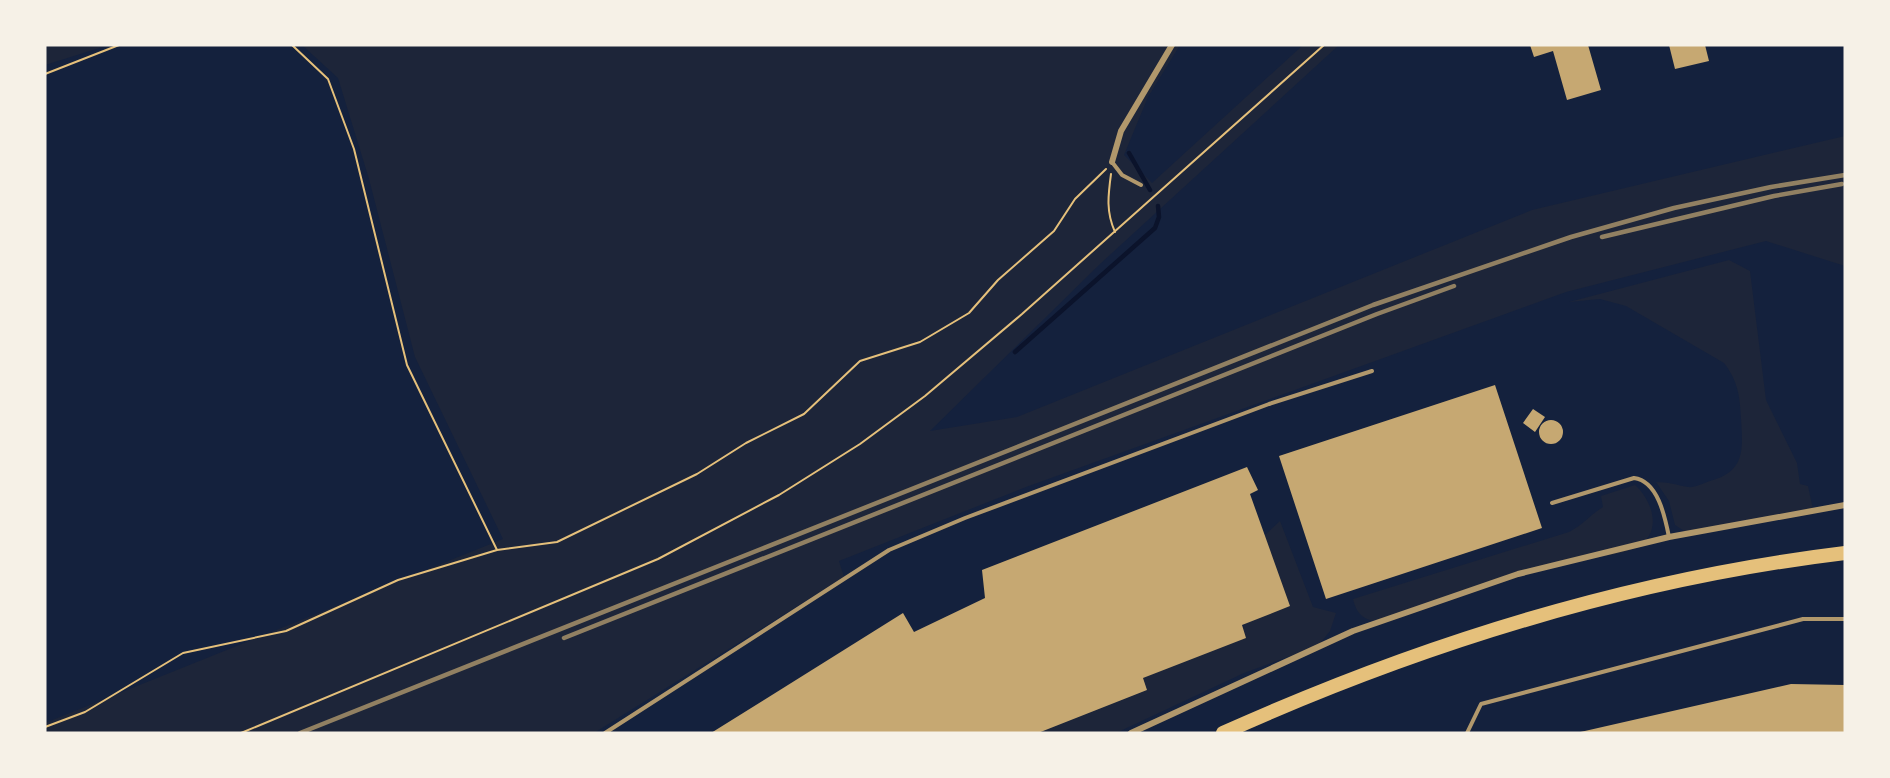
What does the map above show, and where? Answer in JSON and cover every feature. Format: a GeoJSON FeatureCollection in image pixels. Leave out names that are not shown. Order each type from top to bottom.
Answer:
{"type":"FeatureCollection","features":[{"type":"Feature","properties":{"kind":"main road"},"geometry":{"type":"LineString","coordinates":[[1223,733],[1301,698],[1469,636],[1682,579],[1767,563],[1845,554]]}},
{"type":"Feature","properties":{"kind":"street"},"geometry":{"type":"LineString","coordinates":[[1112,162],[1121,131],[1172,45]]}},
{"type":"Feature","properties":{"kind":"street"},"geometry":{"type":"LineString","coordinates":[[1131,733],[1353,631],[1518,574],[1669,537],[1845,505]]}},
{"type":"Feature","properties":{"kind":"lane"},"geometry":{"type":"LineString","coordinates":[[1112,162],[1122,175],[1142,185]]}},
{"type":"Feature","properties":{"kind":"lane"},"geometry":{"type":"LineString","coordinates":[[605,733],[889,550],[965,518],[1269,404],[1372,371]]}},
{"type":"Feature","properties":{"kind":"lane"},"geometry":{"type":"LineString","coordinates":[[1552,503],[1640,478],[1653,491],[1660,504],[1669,537]]}},
{"type":"Feature","properties":{"kind":"lane"},"geometry":{"type":"LineString","coordinates":[[1467,733],[1481,704],[1803,620],[1845,620]]}},
{"type":"Feature","properties":{"kind":"path"},"geometry":{"type":"LineString","coordinates":[[45,74],[119,45]]}},
{"type":"Feature","properties":{"kind":"path"},"geometry":{"type":"LineString","coordinates":[[292,45],[328,79],[354,149],[406,365],[497,550]]}},
{"type":"Feature","properties":{"kind":"path"},"geometry":{"type":"LineString","coordinates":[[241,733],[658,559],[779,495],[860,444],[925,396],[1115,232],[1324,45]]}},
{"type":"Feature","properties":{"kind":"path"},"geometry":{"type":"LineString","coordinates":[[45,727],[85,712],[183,653],[286,632],[398,580],[497,550],[557,543],[697,474],[746,443],[804,414],[860,361],[920,342],[969,313],[998,280],[1054,231],[1075,199],[1112,162]]}},
{"type":"Feature","properties":{"kind":"path"},"geometry":{"type":"LineString","coordinates":[[1112,162],[1107,201],[1109,219],[1115,232]]}},
{"type":"Feature","properties":{"kind":"shaded area"},"geometry":{"type":"Polygon","coordinates":[[[45,45],[109,45],[45,65],[45,45]]]}},
{"type":"Feature","properties":{"kind":"shaded area"},"geometry":{"type":"Polygon","coordinates":[[[302,45],[1180,45],[1148,97],[1124,155],[1152,183],[1303,45],[1339,45],[1100,264],[930,431],[1017,417],[1532,210],[1845,136],[1845,266],[1766,241],[1566,292],[1026,487],[839,561],[844,577],[594,733],[45,733],[45,723],[503,539],[415,357],[369,179],[338,78],[302,45]]]}},
{"type":"Feature","properties":{"kind":"shaded area"},"geometry":{"type":"Polygon","coordinates":[[[1729,260],[1750,271],[1766,400],[1797,463],[1800,484],[1808,486],[1814,514],[1689,534],[1675,525],[1669,501],[1656,482],[1693,487],[1721,477],[1736,465],[1741,450],[1742,430],[1739,396],[1732,376],[1724,363],[1626,306],[1600,299],[1569,302],[1729,260]]]}},
{"type":"Feature","properties":{"kind":"shaded area"},"geometry":{"type":"Polygon","coordinates":[[[1635,485],[1647,499],[1653,525],[1645,541],[1637,547],[1548,568],[1392,620],[1367,619],[1358,612],[1355,606],[1353,599],[1569,532],[1603,507],[1601,496],[1635,485]]]}},
{"type":"Feature","properties":{"kind":"shaded area"},"geometry":{"type":"Polygon","coordinates":[[[1280,521],[1313,607],[1336,613],[1330,631],[1318,646],[1244,673],[1116,733],[1038,733],[1147,690],[1143,678],[1242,633],[1265,535],[1280,521]]]}},
{"type":"Feature","properties":{"kind":"building"},"geometry":{"type":"Polygon","coordinates":[[[1530,45],[1588,45],[1601,90],[1567,100],[1553,51],[1534,57],[1530,45]]]}},
{"type":"Feature","properties":{"kind":"building"},"geometry":{"type":"Polygon","coordinates":[[[1669,45],[1705,45],[1709,61],[1675,69],[1669,45]]]}},
{"type":"Feature","properties":{"kind":"building"},"geometry":{"type":"Polygon","coordinates":[[[1495,385],[1542,528],[1326,599],[1279,456],[1495,385]]]}},
{"type":"Feature","properties":{"kind":"building"},"geometry":{"type":"Polygon","coordinates":[[[1533,409],[1545,417],[1535,432],[1523,423],[1533,409]]]}},
{"type":"Feature","properties":{"kind":"building"},"geometry":{"type":"Polygon","coordinates":[[[1551,420],[1556,421],[1562,427],[1562,437],[1556,443],[1551,444],[1546,443],[1540,437],[1539,432],[1540,427],[1546,421],[1551,420]]]}},
{"type":"Feature","properties":{"kind":"building"},"geometry":{"type":"Polygon","coordinates":[[[1247,467],[1258,490],[1250,494],[1290,606],[1242,625],[1246,638],[1143,678],[1147,690],[1038,733],[711,733],[903,613],[914,632],[985,598],[982,570],[1247,467]]]}},
{"type":"Feature","properties":{"kind":"building"},"geometry":{"type":"Polygon","coordinates":[[[1791,684],[1845,685],[1845,733],[1576,733],[1791,684]]]}},
{"type":"Feature","properties":{"kind":"waterway"},"geometry":{"type":"LineString","coordinates":[[1129,153],[1150,190]]}},
{"type":"Feature","properties":{"kind":"waterway"},"geometry":{"type":"LineString","coordinates":[[1015,352],[1155,228],[1159,217],[1158,206]]}},
{"type":"Feature","properties":{"kind":"railway"},"geometry":{"type":"LineString","coordinates":[[300,733],[1373,305],[1571,237],[1674,208],[1771,187],[1845,175]]}},
{"type":"Feature","properties":{"kind":"railway"},"geometry":{"type":"LineString","coordinates":[[1602,237],[1774,196],[1842,184]]}},
{"type":"Feature","properties":{"kind":"railway"},"geometry":{"type":"LineString","coordinates":[[564,638],[1377,314],[1454,286]]}}]}
